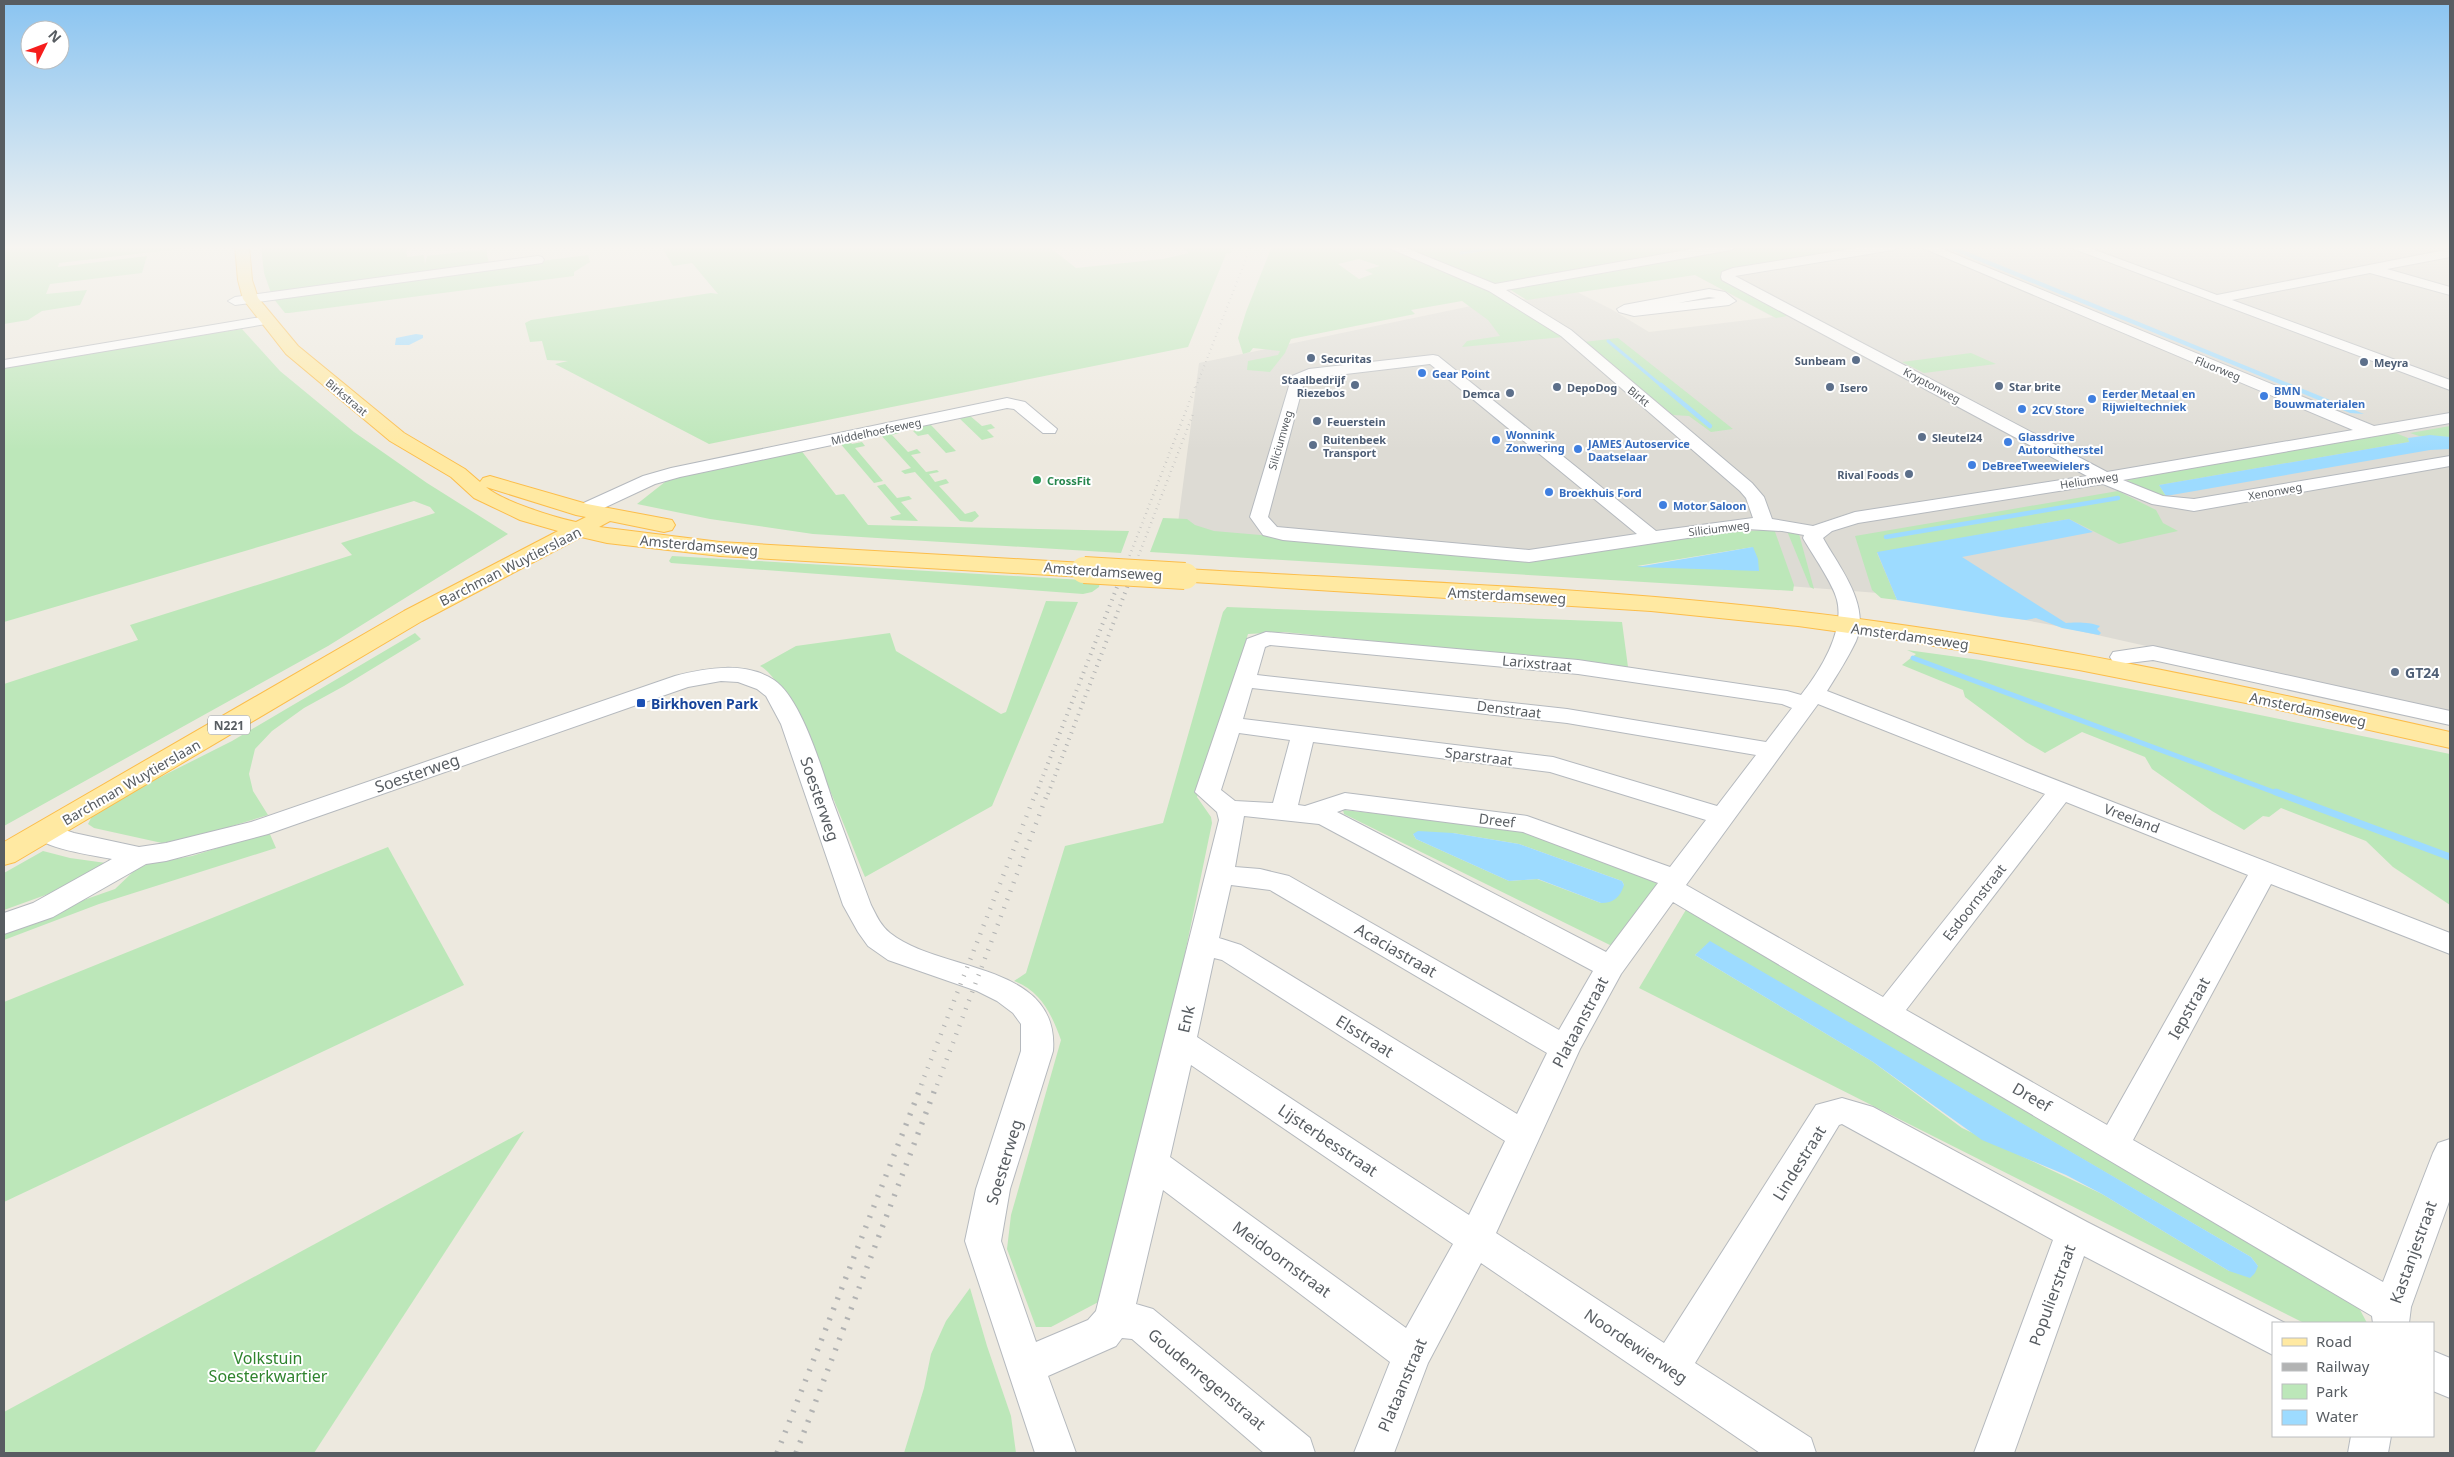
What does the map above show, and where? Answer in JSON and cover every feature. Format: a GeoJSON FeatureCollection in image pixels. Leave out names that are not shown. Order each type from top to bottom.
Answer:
{"type":"FeatureCollection","features":[{"type":"Feature","properties":{"kind":"main road","name":"Birkstraat"},"geometry":{"type":"LineString","coordinates":[[262,314],[292,350],[397,437],[461,475],[581,520]]}},
{"type":"Feature","properties":{"kind":"main road","name":"Birkstraat"},"geometry":{"type":"LineString","coordinates":[[461,475],[481,494],[528,516],[556,524]]}},
{"type":"Feature","properties":{"kind":"main road","name":"Barchman Wuytierslaan"},"geometry":{"type":"LineString","coordinates":[[4,855],[581,520],[606,515]]}},
{"type":"Feature","properties":{"kind":"main road","name":"Amsterdamseweg"},"geometry":{"type":"LineString","coordinates":[[606,515],[732,536],[1087,565]]}},
{"type":"Feature","properties":{"kind":"main road","name":"Amsterdamseweg"},"geometry":{"type":"LineString","coordinates":[[556,524],[581,520],[607,536],[720,549],[1187,571],[1849,618],[2010,636],[2121,657],[2450,728]]}},
{"type":"Feature","properties":{"kind":"main road","name":"Barchman Wuytierslaan"},"geometry":{"type":"LineString","coordinates":[[413,616],[452,585],[530,537],[556,524]]}},
{"type":"Feature","properties":{"kind":"main road","name":"Amsterdamseweg"},"geometry":{"type":"LineString","coordinates":[[1849,618],[1937,639],[2146,675],[2450,740]]}},
{"type":"Feature","properties":{"kind":"street","name":"Birkt"},"geometry":{"type":"LineString","coordinates":[[1536,314],[1566,333],[1746,486],[1755,497],[1764,524]]}},
{"type":"Feature","properties":{"kind":"street","name":"Kryptonweg"},"geometry":{"type":"LineString","coordinates":[[1796,314],[2105,478]]}},
{"type":"Feature","properties":{"kind":"street","name":"Fluorweg"},"geometry":{"type":"LineString","coordinates":[[2088,314],[2373,432]]}},
{"type":"Feature","properties":{"kind":"street"},"geometry":{"type":"LineString","coordinates":[[2255,314],[2450,385]]}},
{"type":"Feature","properties":{"kind":"street"},"geometry":{"type":"LineString","coordinates":[[4,364],[267,320]]}},
{"type":"Feature","properties":{"kind":"street","name":"Siliciumweg"},"geometry":{"type":"LineString","coordinates":[[1652,536],[1442,357],[1309,374],[1297,379],[1259,517],[1270,531],[1293,535],[1529,556],[1747,523],[1815,532]]}},
{"type":"Feature","properties":{"kind":"street","name":"Middelhoefseweg"},"geometry":{"type":"LineString","coordinates":[[581,520],[649,480],[1007,403],[1019,405],[1049,430]]}},
{"type":"Feature","properties":{"kind":"street","name":"Heliumweg"},"geometry":{"type":"LineString","coordinates":[[1815,532],[1855,518],[2105,478],[2450,418]]}},
{"type":"Feature","properties":{"kind":"street","name":"Xenonweg"},"geometry":{"type":"LineString","coordinates":[[2105,478],[2152,500],[2175,505],[2194,505],[2450,461]]}},
{"type":"Feature","properties":{"kind":"street","name":"Middelhoefseweg"},"geometry":{"type":"LineString","coordinates":[[606,515],[667,478],[694,469]]}},
{"type":"Feature","properties":{"kind":"street"},"geometry":{"type":"LineString","coordinates":[[1815,532],[1813,538],[1847,598],[1849,618]]}},
{"type":"Feature","properties":{"kind":"street","name":"Plataanstraat"},"geometry":{"type":"LineString","coordinates":[[1374,1453],[1412,1355],[1476,1238],[1522,1135],[1565,1048],[1610,967],[1810,699],[1846,639],[1849,618]]}},
{"type":"Feature","properties":{"kind":"street","name":"Larixstraat"},"geometry":{"type":"LineString","coordinates":[[1244,680],[1255,644],[1266,638],[1578,667],[1787,698],[1810,699]]}},
{"type":"Feature","properties":{"kind":"street","name":"Amsterdamseweg"},"geometry":{"type":"LineString","coordinates":[[2121,657],[2153,653],[2450,718]]}},
{"type":"Feature","properties":{"kind":"street","name":"Soesterweg"},"geometry":{"type":"LineString","coordinates":[[44,832],[68,842],[139,856],[166,852],[259,828],[683,681],[722,674],[741,676],[765,684],[775,692],[793,724],[857,905],[868,927],[881,942],[901,954],[1004,990],[1020,1002],[1035,1020],[1038,1033],[1037,1051],[994,1188],[984,1241],[988,1262],[1055,1453]]}},
{"type":"Feature","properties":{"kind":"street"},"geometry":{"type":"LineString","coordinates":[[1229,809],[1208,792],[1244,680]]}},
{"type":"Feature","properties":{"kind":"street","name":"Denstraat"},"geometry":{"type":"LineString","coordinates":[[1244,680],[1567,716],[1771,750]]}},
{"type":"Feature","properties":{"kind":"street","name":"Vreeland"},"geometry":{"type":"LineString","coordinates":[[1810,699],[2061,790],[2450,944]]}},
{"type":"Feature","properties":{"kind":"street","name":"Sparstraat"},"geometry":{"type":"LineString","coordinates":[[1230,725],[1553,765],[1722,816]]}},
{"type":"Feature","properties":{"kind":"street"},"geometry":{"type":"LineString","coordinates":[[1284,811],[1303,734]]}},
{"type":"Feature","properties":{"kind":"street","name":"Esdoornstraat"},"geometry":{"type":"LineString","coordinates":[[1887,1013],[2061,790]]}},
{"type":"Feature","properties":{"kind":"street","name":"Dreef"},"geometry":{"type":"LineString","coordinates":[[1311,813],[1345,801],[1527,824],[1673,884],[1887,1013],[2113,1145],[2391,1315]]}},
{"type":"Feature","properties":{"kind":"street","name":"Dreef"},"geometry":{"type":"LineString","coordinates":[[1229,809],[1247,808],[1311,813],[1325,816],[1610,967]]}},
{"type":"Feature","properties":{"kind":"street","name":"Enk"},"geometry":{"type":"LineString","coordinates":[[1113,1319],[1152,1163],[1232,820],[1229,809]]}},
{"type":"Feature","properties":{"kind":"street","name":"Soesterweg"},"geometry":{"type":"LineString","coordinates":[[4,924],[43,910],[139,856]]}},
{"type":"Feature","properties":{"kind":"street","name":"Iepstraat"},"geometry":{"type":"LineString","coordinates":[[2113,1145],[2264,871]]}},
{"type":"Feature","properties":{"kind":"street","name":"Acaciastraat"},"geometry":{"type":"LineString","coordinates":[[1219,875],[1260,878],[1279,883],[1565,1048]]}},
{"type":"Feature","properties":{"kind":"street","name":"Elsstraat"},"geometry":{"type":"LineString","coordinates":[[1203,945],[1231,952],[1522,1135]]}},
{"type":"Feature","properties":{"kind":"street","name":"Lijsterbesstraat"},"geometry":{"type":"LineString","coordinates":[[1180,1042],[1476,1238]]}},
{"type":"Feature","properties":{"kind":"street","name":"Lindestraat"},"geometry":{"type":"LineString","coordinates":[[1670,1369],[1828,1115],[1842,1111],[1860,1116],[2074,1233]]}},
{"type":"Feature","properties":{"kind":"street","name":"Kastanjestraat"},"geometry":{"type":"LineString","coordinates":[[2391,1315],[2450,1153]]}},
{"type":"Feature","properties":{"kind":"street","name":"Meidoornstraat"},"geometry":{"type":"LineString","coordinates":[[1152,1163],[1412,1355]]}},
{"type":"Feature","properties":{"kind":"street","name":"Populierstraat"},"geometry":{"type":"LineString","coordinates":[[1994,1453],[2074,1233],[2272,1336]]}},
{"type":"Feature","properties":{"kind":"street","name":"Noordewierweg"},"geometry":{"type":"LineString","coordinates":[[1476,1238],[1796,1453]]}},
{"type":"Feature","properties":{"kind":"street"},"geometry":{"type":"LineString","coordinates":[[1024,1366],[1102,1333],[1113,1319]]}},
{"type":"Feature","properties":{"kind":"street","name":"Goudenregenstraat"},"geometry":{"type":"LineString","coordinates":[[1113,1319],[1140,1322],[1295,1453]]}},
{"type":"Feature","properties":{"kind":"street"},"geometry":{"type":"LineString","coordinates":[[2434,1371],[2450,1379]]}},
{"type":"Feature","properties":{"kind":"street"},"geometry":{"type":"LineString","coordinates":[[2368,1453],[2371,1437]]}},
{"type":"Feature","properties":{"kind":"shaded area"},"geometry":{"type":"Polygon","coordinates":[[[1433,314],[1619,314],[1649,332],[1773,317],[1767,314],[2450,314],[2450,714],[2057,626],[1878,593],[1788,586],[1759,530],[1577,563],[1176,538],[1199,363],[1433,314]]]}},
{"type":"Feature","properties":{"kind":"green space"},"geometry":{"type":"Polygon","coordinates":[[[4,314],[37,314],[28,320],[4,324],[4,314]]]}},
{"type":"Feature","properties":{"kind":"green space"},"geometry":{"type":"Polygon","coordinates":[[[571,314],[1201,314],[1188,347],[709,444],[555,364],[568,361],[547,360],[542,341],[530,342],[525,323],[531,320],[571,314]]]}},
{"type":"Feature","properties":{"kind":"green space"},"geometry":{"type":"Polygon","coordinates":[[[1245,314],[1415,314],[1291,339],[1285,353],[1270,372],[1247,370],[1248,361],[1278,355],[1280,351],[1253,348],[1250,352],[1243,354],[1238,338],[1245,314]]]}},
{"type":"Feature","properties":{"kind":"green space"},"geometry":{"type":"Polygon","coordinates":[[[1480,314],[1527,314],[1563,337],[1462,347],[1467,341],[1500,336],[1488,320],[1480,314]]]}},
{"type":"Feature","properties":{"kind":"green space"},"geometry":{"type":"Polygon","coordinates":[[[1768,314],[1792,315],[1776,318],[1768,314]]]}},
{"type":"Feature","properties":{"kind":"green space"},"geometry":{"type":"Polygon","coordinates":[[[242,329],[280,371],[354,432],[427,483],[508,534],[328,646],[4,826],[4,684],[138,640],[130,625],[352,555],[341,543],[435,513],[430,507],[414,501],[4,622],[4,364],[242,329]]]}},
{"type":"Feature","properties":{"kind":"green space"},"geometry":{"type":"Polygon","coordinates":[[[1618,338],[1733,429],[1711,432],[1689,416],[1673,415],[1584,342],[1618,338]]]}},
{"type":"Feature","properties":{"kind":"green space"},"geometry":{"type":"Polygon","coordinates":[[[1971,353],[1996,364],[1924,373],[1902,362],[1971,353]]]}},
{"type":"Feature","properties":{"kind":"green space"},"geometry":{"type":"Polygon","coordinates":[[[969,415],[982,426],[991,424],[995,428],[987,430],[994,437],[982,440],[958,417],[969,415]]]}},
{"type":"Feature","properties":{"kind":"green space"},"geometry":{"type":"Polygon","coordinates":[[[929,423],[956,451],[946,453],[928,434],[918,436],[913,431],[923,429],[920,425],[929,423]]]}},
{"type":"Feature","properties":{"kind":"green space"},"geometry":{"type":"Polygon","coordinates":[[[2450,426],[2450,437],[2419,436],[2410,433],[2450,426]]]}},
{"type":"Feature","properties":{"kind":"green space"},"geometry":{"type":"Polygon","coordinates":[[[895,430],[899,433],[892,435],[908,452],[917,449],[921,453],[911,455],[926,472],[937,470],[939,472],[929,474],[935,482],[946,479],[949,483],[939,486],[965,514],[975,511],[979,516],[972,522],[960,521],[915,472],[905,474],[901,471],[911,468],[879,433],[895,430]]]}},
{"type":"Feature","properties":{"kind":"green space"},"geometry":{"type":"Polygon","coordinates":[[[2393,432],[2408,438],[2409,442],[2159,485],[2166,496],[2151,493],[2127,480],[2393,432]]]}},
{"type":"Feature","properties":{"kind":"green space"},"geometry":{"type":"Polygon","coordinates":[[[848,440],[852,444],[862,442],[865,446],[855,448],[883,481],[874,483],[839,442],[848,440]]]}},
{"type":"Feature","properties":{"kind":"green space"},"geometry":{"type":"Polygon","coordinates":[[[800,449],[836,495],[844,494],[868,525],[1129,531],[1121,553],[813,534],[710,519],[637,504],[670,478],[800,449]]]}},
{"type":"Feature","properties":{"kind":"green space"},"geometry":{"type":"Polygon","coordinates":[[[885,484],[897,498],[909,496],[912,499],[901,502],[918,521],[892,520],[890,517],[901,514],[877,486],[885,484]]]}},
{"type":"Feature","properties":{"kind":"green space"},"geometry":{"type":"Polygon","coordinates":[[[2118,491],[2156,510],[2163,523],[2178,531],[2119,544],[2069,519],[1877,553],[1897,600],[1881,598],[1872,590],[1855,536],[2118,491]]]}},
{"type":"Feature","properties":{"kind":"green space"},"geometry":{"type":"Polygon","coordinates":[[[1163,518],[1187,519],[1195,525],[1214,531],[1531,559],[1691,536],[1774,529],[1794,585],[1793,591],[1150,552],[1163,518]],[[1753,547],[1637,566],[1664,566],[1753,547]]]}},
{"type":"Feature","properties":{"kind":"green space"},"geometry":{"type":"Polygon","coordinates":[[[1787,531],[1799,534],[1814,589],[1810,587],[1787,531]]]}},
{"type":"Feature","properties":{"kind":"green space"},"geometry":{"type":"Polygon","coordinates":[[[672,556],[1100,581],[1099,587],[1092,592],[1083,594],[671,563],[669,561],[672,556]]]}},
{"type":"Feature","properties":{"kind":"green space"},"geometry":{"type":"Polygon","coordinates":[[[1046,601],[1078,602],[992,806],[865,877],[833,797],[802,728],[787,699],[772,677],[760,666],[796,646],[890,633],[896,651],[1001,714],[1006,712],[1046,601]]]}},
{"type":"Feature","properties":{"kind":"green space"},"geometry":{"type":"Polygon","coordinates":[[[1227,607],[1622,622],[1628,667],[1284,632],[1248,634],[1197,797],[1211,817],[1212,823],[1165,1050],[1106,1298],[1051,1327],[1036,1327],[1007,1249],[1011,1215],[1061,1040],[1054,1022],[1038,997],[1023,985],[1014,981],[1026,973],[1065,846],[1163,823],[1223,612],[1227,607]]]}},
{"type":"Feature","properties":{"kind":"green space"},"geometry":{"type":"Polygon","coordinates":[[[415,633],[421,639],[304,708],[272,731],[255,749],[249,774],[253,791],[268,815],[196,837],[162,843],[94,828],[88,824],[95,810],[232,741],[415,633]]]}},
{"type":"Feature","properties":{"kind":"green space"},"geometry":{"type":"Polygon","coordinates":[[[1907,650],[1980,660],[2450,754],[2450,905],[2393,867],[2366,841],[2281,808],[2269,817],[2263,816],[2244,830],[2212,811],[2152,769],[2145,757],[2082,732],[2045,753],[2026,742],[1965,697],[1963,690],[1902,665],[1916,654],[1907,650]]]}},
{"type":"Feature","properties":{"kind":"green space"},"geometry":{"type":"Polygon","coordinates":[[[1343,810],[1518,828],[1663,879],[1616,948],[1344,814],[1343,810]],[[1453,833],[1413,834],[1416,839],[1509,881],[1537,879],[1601,903],[1624,885],[1622,881],[1519,844],[1453,833]]]}},
{"type":"Feature","properties":{"kind":"green space"},"geometry":{"type":"Polygon","coordinates":[[[269,832],[276,848],[99,904],[4,940],[4,928],[115,889],[135,870],[148,864],[192,856],[269,832]]]}},
{"type":"Feature","properties":{"kind":"green space"},"geometry":{"type":"Polygon","coordinates":[[[388,847],[464,985],[4,1202],[4,1002],[388,847]]]}},
{"type":"Feature","properties":{"kind":"green space"},"geometry":{"type":"Polygon","coordinates":[[[43,851],[70,858],[113,864],[98,876],[4,910],[4,873],[43,851]]]}},
{"type":"Feature","properties":{"kind":"green space"},"geometry":{"type":"Polygon","coordinates":[[[1687,908],[2358,1306],[2366,1322],[2302,1322],[1639,988],[1687,908]],[[1710,942],[1695,955],[1873,1062],[1962,1128],[2102,1194],[2229,1271],[2258,1266],[2251,1257],[1710,942]]]}},
{"type":"Feature","properties":{"kind":"green space","name":"Volkstuin Soesterkwartier"},"geometry":{"type":"Polygon","coordinates":[[[524,1131],[314,1453],[4,1453],[4,1412],[524,1131]]]}},
{"type":"Feature","properties":{"kind":"green space"},"geometry":{"type":"Polygon","coordinates":[[[970,1288],[987,1346],[1011,1416],[1016,1453],[904,1453],[924,1388],[931,1354],[946,1321],[970,1288]]]}},
{"type":"Feature","properties":{"kind":"water"},"geometry":{"type":"Polygon","coordinates":[[[2108,314],[2119,314],[2364,414],[2350,413],[2108,314]]]}},
{"type":"Feature","properties":{"kind":"water"},"geometry":{"type":"Polygon","coordinates":[[[416,334],[423,335],[423,338],[409,345],[395,345],[396,338],[416,334]]]}},
{"type":"Feature","properties":{"kind":"water"},"geometry":{"type":"Polygon","coordinates":[[[2430,435],[2450,437],[2450,449],[2430,450],[2166,496],[2159,485],[2409,442],[2408,438],[2430,435]]]}},
{"type":"Feature","properties":{"kind":"water"},"geometry":{"type":"Polygon","coordinates":[[[2069,519],[2093,532],[1962,557],[2066,623],[2078,622],[2100,626],[2097,629],[2101,633],[2099,635],[2062,628],[2036,618],[2026,620],[2002,617],[1897,600],[1877,552],[2069,519]]]}},
{"type":"Feature","properties":{"kind":"water"},"geometry":{"type":"Polygon","coordinates":[[[1753,547],[1758,559],[1759,571],[1637,567],[1753,547]]]}},
{"type":"Feature","properties":{"kind":"water"},"geometry":{"type":"Polygon","coordinates":[[[1418,831],[1453,833],[1519,844],[1622,881],[1624,885],[1621,893],[1616,898],[1610,902],[1601,903],[1538,879],[1509,881],[1416,839],[1413,834],[1418,831]]]}},
{"type":"Feature","properties":{"kind":"water"},"geometry":{"type":"Polygon","coordinates":[[[1710,941],[2251,1257],[2258,1266],[2255,1273],[2250,1278],[2229,1271],[2102,1194],[2066,1175],[1982,1140],[1873,1062],[1695,955],[1710,941]]]}},
{"type":"Feature","properties":{"kind":"waterway"},"geometry":{"type":"LineString","coordinates":[[1608,341],[1663,387]]}},
{"type":"Feature","properties":{"kind":"waterway"},"geometry":{"type":"LineString","coordinates":[[1661,385],[1710,426]]}},
{"type":"Feature","properties":{"kind":"waterway"},"geometry":{"type":"LineString","coordinates":[[1886,537],[2118,498]]}},
{"type":"Feature","properties":{"kind":"waterway"},"geometry":{"type":"LineString","coordinates":[[1913,658],[2279,794]]}},
{"type":"Feature","properties":{"kind":"waterway"},"geometry":{"type":"LineString","coordinates":[[2276,792],[2450,857]]}},
{"type":"Feature","properties":{"kind":"railway"},"geometry":{"type":"LineString","coordinates":[[1196,387],[1224,314]]}},
{"type":"Feature","properties":{"kind":"railway"},"geometry":{"type":"LineString","coordinates":[[1126,565],[1196,385]]}},
{"type":"Feature","properties":{"kind":"railway"},"geometry":{"type":"LineString","coordinates":[[1135,565],[1193,414]]}},
{"type":"Feature","properties":{"kind":"railway"},"geometry":{"type":"LineString","coordinates":[[1036,794],[1126,564]]}},
{"type":"Feature","properties":{"kind":"railway"},"geometry":{"type":"LineString","coordinates":[[1048,794],[1136,564]]}},
{"type":"Feature","properties":{"kind":"railway"},"geometry":{"type":"LineString","coordinates":[[921,1085],[1036,792]]}},
{"type":"Feature","properties":{"kind":"railway"},"geometry":{"type":"LineString","coordinates":[[937,1085],[1048,792]]}},
{"type":"Feature","properties":{"kind":"railway"},"geometry":{"type":"LineString","coordinates":[[777,1453],[922,1084]]}},
{"type":"Feature","properties":{"kind":"railway"},"geometry":{"type":"LineString","coordinates":[[796,1453],[937,1084]]}},
{"type":"Feature","properties":{"kind":"place","name":"Securitas"},"geometry":{"type":"Point","coordinates":[1311,358]}},
{"type":"Feature","properties":{"kind":"place","name":"Sunbeam"},"geometry":{"type":"Point","coordinates":[1856,360]}},
{"type":"Feature","properties":{"kind":"place","name":"Meyra"},"geometry":{"type":"Point","coordinates":[2364,362]}},
{"type":"Feature","properties":{"kind":"place","name":"Gear Point"},"geometry":{"type":"Point","coordinates":[1422,373]}},
{"type":"Feature","properties":{"kind":"place","name":"Staalbedrijf Riezebos"},"geometry":{"type":"Point","coordinates":[1355,385]}},
{"type":"Feature","properties":{"kind":"place","name":"Star brite"},"geometry":{"type":"Point","coordinates":[1999,386]}},
{"type":"Feature","properties":{"kind":"place","name":"DepoDog"},"geometry":{"type":"Point","coordinates":[1557,387]}},
{"type":"Feature","properties":{"kind":"place","name":"Isero"},"geometry":{"type":"Point","coordinates":[1830,387]}},
{"type":"Feature","properties":{"kind":"place","name":"Demca"},"geometry":{"type":"Point","coordinates":[1510,393]}},
{"type":"Feature","properties":{"kind":"place","name":"BMN Bouwmaterialen"},"geometry":{"type":"Point","coordinates":[2264,396]}},
{"type":"Feature","properties":{"kind":"place","name":"Eerder Metaal en Rijwieltechniek"},"geometry":{"type":"Point","coordinates":[2092,399]}},
{"type":"Feature","properties":{"kind":"place","name":"2CV Store"},"geometry":{"type":"Point","coordinates":[2022,409]}},
{"type":"Feature","properties":{"kind":"place","name":"Feuerstein"},"geometry":{"type":"Point","coordinates":[1317,421]}},
{"type":"Feature","properties":{"kind":"place","name":"Sleutel24"},"geometry":{"type":"Point","coordinates":[1922,437]}},
{"type":"Feature","properties":{"kind":"place","name":"Wonnink Zonwering"},"geometry":{"type":"Point","coordinates":[1496,440]}},
{"type":"Feature","properties":{"kind":"place","name":"Glassdrive Autoruitherstel"},"geometry":{"type":"Point","coordinates":[2008,442]}},
{"type":"Feature","properties":{"kind":"place","name":"Ruitenbeek Transport"},"geometry":{"type":"Point","coordinates":[1313,445]}},
{"type":"Feature","properties":{"kind":"place","name":"JAMES Autoservice Daatselaar"},"geometry":{"type":"Point","coordinates":[1578,449]}},
{"type":"Feature","properties":{"kind":"place","name":"DeBreeTweewielers"},"geometry":{"type":"Point","coordinates":[1972,465]}},
{"type":"Feature","properties":{"kind":"place","name":"Rival Foods"},"geometry":{"type":"Point","coordinates":[1909,474]}},
{"type":"Feature","properties":{"kind":"place","name":"CrossFit"},"geometry":{"type":"Point","coordinates":[1037,480]}},
{"type":"Feature","properties":{"kind":"place","name":"Broekhuis Ford"},"geometry":{"type":"Point","coordinates":[1549,492]}},
{"type":"Feature","properties":{"kind":"place","name":"Motor Saloon"},"geometry":{"type":"Point","coordinates":[1663,505]}},
{"type":"Feature","properties":{"kind":"place","name":"GT24"},"geometry":{"type":"Point","coordinates":[2395,672]}},
{"type":"Feature","properties":{"kind":"place","name":"Birkhoven Park"},"geometry":{"type":"Point","coordinates":[641,703]}}]}
